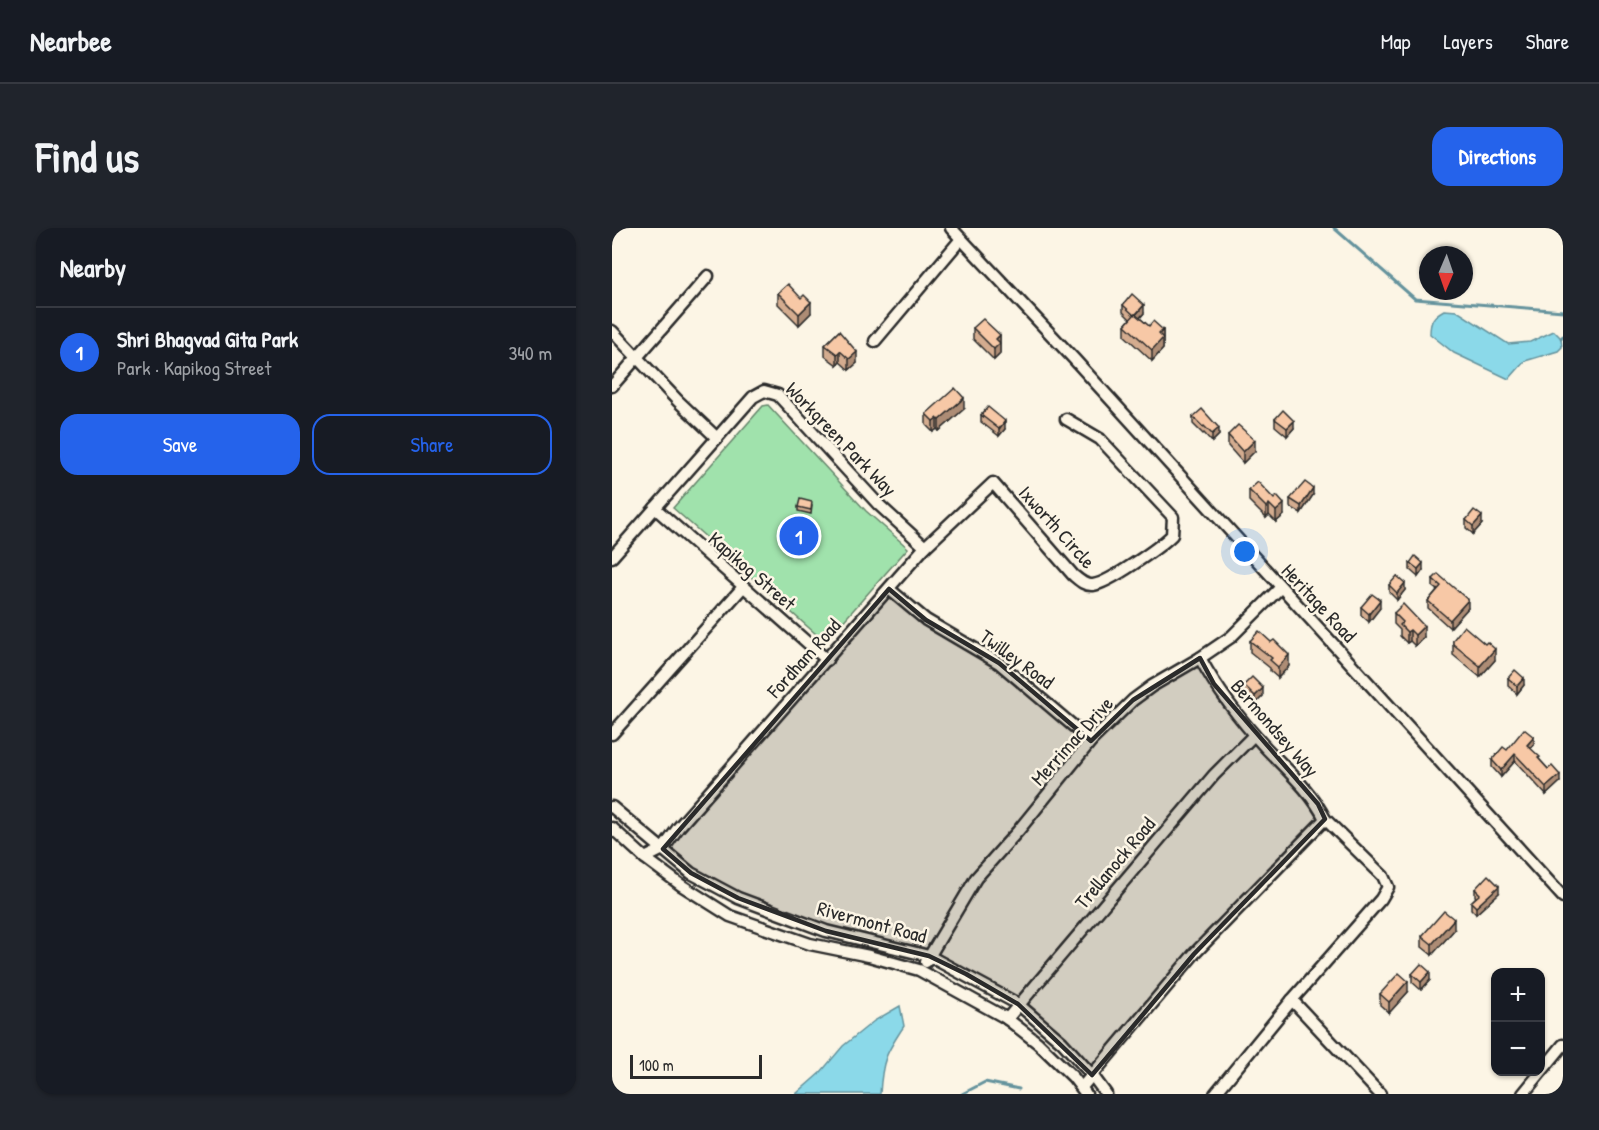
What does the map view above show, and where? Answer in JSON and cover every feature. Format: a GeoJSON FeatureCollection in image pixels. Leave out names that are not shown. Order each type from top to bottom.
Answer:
{"type":"FeatureCollection","features":[{"type":"Feature","properties":{"kind":"street","name":"Heritage Road"},"geometry":{"type":"LineString","coordinates":[[951,228],[1074,359],[1563,897]]}},
{"type":"Feature","properties":{"kind":"street"},"geometry":{"type":"LineString","coordinates":[[875,341],[961,239]]}},
{"type":"Feature","properties":{"kind":"street"},"geometry":{"type":"LineString","coordinates":[[612,386],[708,276]]}},
{"type":"Feature","properties":{"kind":"street"},"geometry":{"type":"LineString","coordinates":[[612,331],[717,438]]}},
{"type":"Feature","properties":{"kind":"street","name":"Workgreen Park Way"},"geometry":{"type":"LineString","coordinates":[[612,557],[753,397],[765,391],[775,393],[878,504],[925,547]]}},
{"type":"Feature","properties":{"kind":"street","name":"Ixworth Circle"},"geometry":{"type":"LineString","coordinates":[[993,483],[1083,584],[1092,586],[1101,582],[1143,559],[1163,544],[1172,536],[1173,517],[1100,439],[1066,419]]}},
{"type":"Feature","properties":{"kind":"street","name":"Fordham Road"},"geometry":{"type":"LineString","coordinates":[[645,858],[663,849],[678,828],[925,547],[993,483]]}},
{"type":"Feature","properties":{"kind":"street","name":"Kapikog Street"},"geometry":{"type":"LineString","coordinates":[[655,508],[827,660]]}},
{"type":"Feature","properties":{"kind":"street"},"geometry":{"type":"LineString","coordinates":[[612,734],[743,587]]}},
{"type":"Feature","properties":{"kind":"street","name":"Merrimac Drive"},"geometry":{"type":"LineString","coordinates":[[920,971],[976,878],[1018,831],[1091,741],[1143,693],[1231,637],[1280,588]]}},
{"type":"Feature","properties":{"kind":"street","name":"Twilley Road"},"geometry":{"type":"LineString","coordinates":[[889,589],[926,620],[999,663],[1091,741]]}},
{"type":"Feature","properties":{"kind":"street","name":"Bermondsey Way"},"geometry":{"type":"LineString","coordinates":[[1200,658],[1214,684],[1254,735],[1318,804],[1325,819],[1383,876],[1388,887],[1381,899],[1292,1000]]}},
{"type":"Feature","properties":{"kind":"street","name":"Trellanock Road"},"geometry":{"type":"LineString","coordinates":[[1007,1019],[1214,775],[1254,735]]}},
{"type":"Feature","properties":{"kind":"street","name":"Rivermont Road"},"geometry":{"type":"LineString","coordinates":[[612,807],[691,873],[738,898],[826,931],[929,956],[1018,1004],[1062,1042],[1106,1094]]}},
{"type":"Feature","properties":{"kind":"street"},"geometry":{"type":"LineString","coordinates":[[1084,1090],[1092,1075],[1194,954],[1325,819]]}},
{"type":"Feature","properties":{"kind":"street","name":"Rivermont Road"},"geometry":{"type":"LineString","coordinates":[[612,828],[645,858],[681,885],[730,916],[810,944],[869,956],[920,971],[1007,1019],[1038,1042],[1084,1090]]}},
{"type":"Feature","properties":{"kind":"street"},"geometry":{"type":"LineString","coordinates":[[1215,1094],[1292,1000],[1380,1094]]}},
{"type":"Feature","properties":{"kind":"street"},"geometry":{"type":"LineString","coordinates":[[1522,1094],[1563,1045]]}},
{"type":"Feature","properties":{"kind":"highlighted area"},"geometry":{"type":"Polygon","coordinates":[[[889,589],[926,620],[999,663],[1091,741],[1133,700],[1200,658],[1214,684],[1318,804],[1325,819],[1194,954],[1092,1075],[1018,1004],[966,974],[929,956],[826,931],[738,898],[691,873],[663,849],[889,589]]]}},
{"type":"Feature","properties":{"kind":"green space"},"geometry":{"type":"Polygon","coordinates":[[[768,405],[866,511],[908,548],[825,642],[673,508],[763,406],[768,405]]]}},
{"type":"Feature","properties":{"kind":"water"},"geometry":{"type":"Polygon","coordinates":[[[1444,310],[1457,311],[1508,344],[1530,342],[1554,331],[1561,338],[1562,347],[1558,351],[1525,361],[1509,379],[1454,353],[1430,334],[1433,319],[1444,310]]]}},
{"type":"Feature","properties":{"kind":"water"},"geometry":{"type":"Polygon","coordinates":[[[900,1006],[904,1026],[886,1057],[880,1094],[796,1094],[821,1072],[843,1046],[874,1021],[900,1006]]]}},
{"type":"Feature","properties":{"kind":"building"},"geometry":{"type":"Polygon","coordinates":[[[788,284],[801,298],[804,295],[811,302],[799,314],[778,293],[788,284]]]}},
{"type":"Feature","properties":{"kind":"building"},"geometry":{"type":"Polygon","coordinates":[[[1132,294],[1144,305],[1134,315],[1123,305],[1132,294]]]}},
{"type":"Feature","properties":{"kind":"building"},"geometry":{"type":"Polygon","coordinates":[[[1135,314],[1149,326],[1153,321],[1163,330],[1159,334],[1163,338],[1152,350],[1125,325],[1135,314]]]}},
{"type":"Feature","properties":{"kind":"building"},"geometry":{"type":"Polygon","coordinates":[[[983,319],[1000,335],[996,339],[1000,343],[994,349],[973,328],[983,319]]]}},
{"type":"Feature","properties":{"kind":"building"},"geometry":{"type":"Polygon","coordinates":[[[839,331],[857,352],[849,359],[840,351],[837,354],[825,345],[839,331]]]}},
{"type":"Feature","properties":{"kind":"building"},"geometry":{"type":"Polygon","coordinates":[[[955,388],[964,398],[939,420],[937,418],[933,421],[926,414],[955,388]]]}},
{"type":"Feature","properties":{"kind":"building"},"geometry":{"type":"Polygon","coordinates":[[[988,407],[1005,421],[999,429],[981,415],[988,407]]]}},
{"type":"Feature","properties":{"kind":"building"},"geometry":{"type":"Polygon","coordinates":[[[1202,409],[1219,428],[1212,434],[1193,417],[1202,409]]]}},
{"type":"Feature","properties":{"kind":"building"},"geometry":{"type":"Polygon","coordinates":[[[1283,410],[1294,421],[1287,428],[1275,419],[1283,410]]]}},
{"type":"Feature","properties":{"kind":"building"},"geometry":{"type":"Polygon","coordinates":[[[1238,425],[1255,440],[1243,452],[1228,435],[1238,425]]]}},
{"type":"Feature","properties":{"kind":"building"},"geometry":{"type":"Polygon","coordinates":[[[1258,482],[1274,499],[1277,496],[1284,504],[1276,511],[1269,504],[1266,507],[1249,490],[1258,482]]]}},
{"type":"Feature","properties":{"kind":"building"},"geometry":{"type":"Polygon","coordinates":[[[1305,482],[1313,488],[1301,506],[1290,499],[1305,482]]]}},
{"type":"Feature","properties":{"kind":"building"},"geometry":{"type":"Polygon","coordinates":[[[800,499],[812,502],[811,510],[798,507],[800,499]]]}},
{"type":"Feature","properties":{"kind":"building"},"geometry":{"type":"Polygon","coordinates":[[[1474,510],[1482,516],[1473,526],[1466,520],[1474,510]]]}},
{"type":"Feature","properties":{"kind":"building"},"geometry":{"type":"Polygon","coordinates":[[[1415,556],[1423,563],[1418,569],[1410,563],[1415,556]]]}},
{"type":"Feature","properties":{"kind":"building"},"geometry":{"type":"Polygon","coordinates":[[[1438,574],[1468,600],[1450,620],[1428,601],[1441,586],[1433,579],[1438,574]]]}},
{"type":"Feature","properties":{"kind":"building"},"geometry":{"type":"Polygon","coordinates":[[[1397,576],[1405,583],[1397,593],[1389,585],[1397,576]]]}},
{"type":"Feature","properties":{"kind":"building"},"geometry":{"type":"Polygon","coordinates":[[[1372,594],[1380,600],[1369,614],[1361,607],[1372,594]]]}},
{"type":"Feature","properties":{"kind":"building"},"geometry":{"type":"Polygon","coordinates":[[[1403,604],[1424,626],[1415,635],[1410,630],[1407,632],[1400,625],[1403,622],[1394,613],[1403,604]]]}},
{"type":"Feature","properties":{"kind":"building"},"geometry":{"type":"Polygon","coordinates":[[[1464,626],[1485,644],[1487,642],[1495,649],[1480,666],[1453,644],[1453,640],[1464,626]]]}},
{"type":"Feature","properties":{"kind":"building"},"geometry":{"type":"Polygon","coordinates":[[[1259,631],[1271,642],[1274,640],[1289,655],[1278,667],[1270,660],[1272,658],[1250,641],[1259,631]]]}},
{"type":"Feature","properties":{"kind":"building"},"geometry":{"type":"Polygon","coordinates":[[[1515,670],[1524,678],[1517,686],[1508,678],[1515,670]]]}},
{"type":"Feature","properties":{"kind":"building"},"geometry":{"type":"Polygon","coordinates":[[[1252,677],[1263,688],[1255,696],[1244,685],[1252,677]]]}},
{"type":"Feature","properties":{"kind":"building"},"geometry":{"type":"Polygon","coordinates":[[[1524,729],[1534,737],[1527,745],[1540,757],[1538,758],[1548,769],[1552,766],[1560,775],[1546,787],[1515,754],[1501,770],[1492,760],[1503,747],[1507,750],[1524,729]]]}},
{"type":"Feature","properties":{"kind":"building"},"geometry":{"type":"Polygon","coordinates":[[[1488,875],[1499,886],[1476,907],[1471,902],[1480,894],[1475,889],[1488,875]]]}},
{"type":"Feature","properties":{"kind":"building"},"geometry":{"type":"Polygon","coordinates":[[[1444,911],[1454,919],[1432,944],[1422,936],[1444,911]]]}},
{"type":"Feature","properties":{"kind":"building"},"geometry":{"type":"Polygon","coordinates":[[[1421,964],[1430,972],[1421,982],[1412,974],[1421,964]]]}},
{"type":"Feature","properties":{"kind":"building"},"geometry":{"type":"Polygon","coordinates":[[[1399,973],[1408,981],[1389,1002],[1380,994],[1399,973]]]}},
{"type":"Feature","properties":{"kind":"waterway"},"geometry":{"type":"LineString","coordinates":[[1334,228],[1415,299],[1563,311]]}},
{"type":"Feature","properties":{"kind":"waterway"},"geometry":{"type":"LineString","coordinates":[[962,1094],[985,1082],[1019,1089]]}},
{"type":"Feature","properties":{"kind":"place","name":"Shri Bhagvad Gita Park"},"geometry":{"type":"Point","coordinates":[799,536]}}]}
